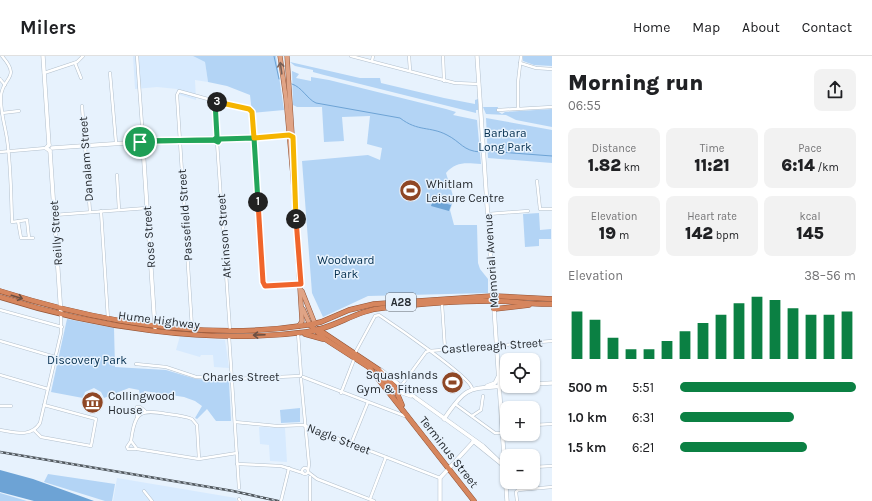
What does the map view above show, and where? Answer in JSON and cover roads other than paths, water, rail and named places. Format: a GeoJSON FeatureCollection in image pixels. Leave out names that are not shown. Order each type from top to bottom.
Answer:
{"type":"FeatureCollection","features":[{"type":"Feature","properties":{"kind":"highway","name":"Hume Highway"},"geometry":{"type":"LineString","coordinates":[[0,292],[61,309],[155,328],[192,328],[230,333],[313,324]]}},
{"type":"Feature","properties":{"kind":"highway","name":"Hume Highway"},"geometry":{"type":"LineString","coordinates":[[0,297],[61,315],[90,321],[155,328],[230,333],[300,333],[317,330]]}},
{"type":"Feature","properties":{"kind":"highway","name":"A28"},"geometry":{"type":"LineString","coordinates":[[313,324],[349,310],[374,304],[494,298],[552,299]]}},
{"type":"Feature","properties":{"kind":"highway","name":"A28"},"geometry":{"type":"LineString","coordinates":[[317,330],[332,325],[354,314],[374,309],[442,304],[494,298],[530,304],[552,304]]}},
{"type":"Feature","properties":{"kind":"highway"},"geometry":{"type":"LineString","coordinates":[[494,309],[528,306],[530,304]]}},
{"type":"Feature","properties":{"kind":"highway"},"geometry":{"type":"LineString","coordinates":[[313,324],[325,339]]}},
{"type":"Feature","properties":{"kind":"highway"},"geometry":{"type":"LineString","coordinates":[[331,338],[327,331],[332,325]]}},
{"type":"Feature","properties":{"kind":"highway"},"geometry":{"type":"LineString","coordinates":[[317,330],[355,355],[389,386],[397,390]]}},
{"type":"Feature","properties":{"kind":"highway"},"geometry":{"type":"LineString","coordinates":[[300,333],[325,339],[355,355]]}},
{"type":"Feature","properties":{"kind":"highway","name":"Terminus Street"},"geometry":{"type":"LineString","coordinates":[[355,355],[378,368],[392,383],[397,390],[399,400],[409,416]]}},
{"type":"Feature","properties":{"kind":"highway","name":"Terminus Street"},"geometry":{"type":"LineString","coordinates":[[368,366],[409,416],[474,501]]}},
{"type":"Feature","properties":{"kind":"main road"},"geometry":{"type":"LineString","coordinates":[[280,56],[292,135]]}},
{"type":"Feature","properties":{"kind":"main road"},"geometry":{"type":"LineString","coordinates":[[287,56],[293,177],[301,285],[302,322],[296,327]]}},
{"type":"Feature","properties":{"kind":"main road"},"geometry":{"type":"LineString","coordinates":[[301,285],[313,324]]}},
{"type":"Feature","properties":{"kind":"main road"},"geometry":{"type":"LineString","coordinates":[[301,301],[303,310],[313,324]]}},
{"type":"Feature","properties":{"kind":"street","name":"Reilly Street"},"geometry":{"type":"LineString","coordinates":[[43,56],[61,315]]}},
{"type":"Feature","properties":{"kind":"street"},"geometry":{"type":"LineString","coordinates":[[44,73],[80,61],[83,56]]}},
{"type":"Feature","properties":{"kind":"street","name":"Rose Street"},"geometry":{"type":"LineString","coordinates":[[137,56],[155,328]]}},
{"type":"Feature","properties":{"kind":"street"},"geometry":{"type":"LineString","coordinates":[[351,56],[410,70],[444,81],[462,84],[479,84]]}},
{"type":"Feature","properties":{"kind":"street"},"geometry":{"type":"LineString","coordinates":[[372,61],[373,56]]}},
{"type":"Feature","properties":{"kind":"street"},"geometry":{"type":"LineString","coordinates":[[409,56],[410,70]]}},
{"type":"Feature","properties":{"kind":"street"},"geometry":{"type":"LineString","coordinates":[[443,56],[444,81]]}},
{"type":"Feature","properties":{"kind":"street","name":"Memorial Avenue"},"geometry":{"type":"LineString","coordinates":[[477,56],[500,387]]}},
{"type":"Feature","properties":{"kind":"street"},"geometry":{"type":"LineString","coordinates":[[518,109],[518,82],[521,56]]}},
{"type":"Feature","properties":{"kind":"street"},"geometry":{"type":"LineString","coordinates":[[1,57],[10,66],[11,72],[10,78],[0,95],[8,151],[12,222],[27,220],[29,238]]}},
{"type":"Feature","properties":{"kind":"street"},"geometry":{"type":"LineString","coordinates":[[75,63],[81,78]]}},
{"type":"Feature","properties":{"kind":"street"},"geometry":{"type":"LineString","coordinates":[[520,63],[536,68],[552,69]]}},
{"type":"Feature","properties":{"kind":"street"},"geometry":{"type":"LineString","coordinates":[[110,73],[116,144]]}},
{"type":"Feature","properties":{"kind":"street"},"geometry":{"type":"LineString","coordinates":[[0,79],[5,85]]}},
{"type":"Feature","properties":{"kind":"street","name":"Passefield Street"},"geometry":{"type":"LineString","coordinates":[[192,328],[177,92],[179,91],[215,101]]}},
{"type":"Feature","properties":{"kind":"street"},"geometry":{"type":"LineString","coordinates":[[215,101],[249,109],[252,112],[264,284],[266,286],[301,285]]}},
{"type":"Feature","properties":{"kind":"street","name":"Atkinson Street"},"geometry":{"type":"LineString","coordinates":[[215,101],[239,488]]}},
{"type":"Feature","properties":{"kind":"street","name":"Danalam Street"},"geometry":{"type":"LineString","coordinates":[[82,106],[90,212]]}},
{"type":"Feature","properties":{"kind":"street"},"geometry":{"type":"LineString","coordinates":[[498,110],[552,107]]}},
{"type":"Feature","properties":{"kind":"street"},"geometry":{"type":"LineString","coordinates":[[2,112],[18,111]]}},
{"type":"Feature","properties":{"kind":"street"},"geometry":{"type":"LineString","coordinates":[[0,152],[143,141],[254,138],[292,135]]}},
{"type":"Feature","properties":{"kind":"street"},"geometry":{"type":"LineString","coordinates":[[117,175],[119,210]]}},
{"type":"Feature","properties":{"kind":"street"},"geometry":{"type":"LineString","coordinates":[[537,181],[540,209],[552,210]]}},
{"type":"Feature","properties":{"kind":"street"},"geometry":{"type":"LineString","coordinates":[[54,215],[147,208]]}},
{"type":"Feature","properties":{"kind":"street"},"geometry":{"type":"LineString","coordinates":[[488,214],[528,211]]}},
{"type":"Feature","properties":{"kind":"street"},"geometry":{"type":"LineString","coordinates":[[100,212],[108,319]]}},
{"type":"Feature","properties":{"kind":"street"},"geometry":{"type":"LineString","coordinates":[[18,221],[21,239],[34,238]]}},
{"type":"Feature","properties":{"kind":"street"},"geometry":{"type":"LineString","coordinates":[[442,304],[445,349]]}},
{"type":"Feature","properties":{"kind":"street"},"geometry":{"type":"LineString","coordinates":[[0,310],[62,327]]}},
{"type":"Feature","properties":{"kind":"street"},"geometry":{"type":"LineString","coordinates":[[0,430],[23,433],[34,430],[40,423],[62,327],[61,315]]}},
{"type":"Feature","properties":{"kind":"street"},"geometry":{"type":"LineString","coordinates":[[341,393],[355,355],[376,315],[429,351],[469,383],[472,388]]}},
{"type":"Feature","properties":{"kind":"street"},"geometry":{"type":"LineString","coordinates":[[300,333],[301,377],[306,427],[308,471]]}},
{"type":"Feature","properties":{"kind":"street"},"geometry":{"type":"LineString","coordinates":[[0,341],[55,358]]}},
{"type":"Feature","properties":{"kind":"street","name":"Castlereagh Street"},"geometry":{"type":"LineString","coordinates":[[401,386],[426,352],[429,351],[552,341]]}},
{"type":"Feature","properties":{"kind":"street","name":"Charles Street"},"geometry":{"type":"LineString","coordinates":[[136,364],[166,367],[196,377],[232,379],[301,377],[341,393],[409,416]]}},
{"type":"Feature","properties":{"kind":"street"},"geometry":{"type":"LineString","coordinates":[[378,368],[500,461]]}},
{"type":"Feature","properties":{"kind":"street"},"geometry":{"type":"LineString","coordinates":[[482,388],[495,383],[499,374]]}},
{"type":"Feature","properties":{"kind":"street"},"geometry":{"type":"LineString","coordinates":[[0,375],[48,389]]}},
{"type":"Feature","properties":{"kind":"street"},"geometry":{"type":"LineString","coordinates":[[540,384],[552,383]]}},
{"type":"Feature","properties":{"kind":"street"},"geometry":{"type":"LineString","coordinates":[[444,419],[465,392],[472,388],[500,387]]}},
{"type":"Feature","properties":{"kind":"street"},"geometry":{"type":"LineString","coordinates":[[397,390],[416,398]]}},
{"type":"Feature","properties":{"kind":"street"},"geometry":{"type":"LineString","coordinates":[[471,416],[481,410],[483,396]]}},
{"type":"Feature","properties":{"kind":"street"},"geometry":{"type":"LineString","coordinates":[[351,444],[368,402]]}},
{"type":"Feature","properties":{"kind":"street"},"geometry":{"type":"LineString","coordinates":[[455,404],[495,433],[500,433]]}},
{"type":"Feature","properties":{"kind":"street"},"geometry":{"type":"LineString","coordinates":[[34,430],[41,437],[91,446],[96,419],[44,405]]}},
{"type":"Feature","properties":{"kind":"street"},"geometry":{"type":"LineString","coordinates":[[0,406],[11,406]]}},
{"type":"Feature","properties":{"kind":"street"},"geometry":{"type":"LineString","coordinates":[[200,459],[198,428],[194,420],[190,418],[146,411],[137,406],[137,418],[131,441],[127,447],[128,449],[137,449],[200,459],[237,453]]}},
{"type":"Feature","properties":{"kind":"street"},"geometry":{"type":"LineString","coordinates":[[137,418],[146,411]]}},
{"type":"Feature","properties":{"kind":"street","name":"Nagle Street"},"geometry":{"type":"LineString","coordinates":[[235,422],[306,427],[440,478]]}},
{"type":"Feature","properties":{"kind":"street"},"geometry":{"type":"LineString","coordinates":[[540,425],[552,424]]}},
{"type":"Feature","properties":{"kind":"street"},"geometry":{"type":"LineString","coordinates":[[440,501],[440,478],[473,440]]}},
{"type":"Feature","properties":{"kind":"street"},"geometry":{"type":"LineString","coordinates":[[131,441],[137,449]]}},
{"type":"Feature","properties":{"kind":"street"},"geometry":{"type":"LineString","coordinates":[[370,499],[386,457]]}},
{"type":"Feature","properties":{"kind":"street"},"geometry":{"type":"LineString","coordinates":[[304,474],[304,469],[308,460]]}},
{"type":"Feature","properties":{"kind":"street"},"geometry":{"type":"LineString","coordinates":[[237,464],[277,465],[289,468],[374,501]]}},
{"type":"Feature","properties":{"kind":"street"},"geometry":{"type":"LineString","coordinates":[[540,467],[552,466]]}},
{"type":"Feature","properties":{"kind":"street"},"geometry":{"type":"LineString","coordinates":[[281,501],[289,468]]}},
{"type":"Feature","properties":{"kind":"street"},"geometry":{"type":"LineString","coordinates":[[296,470],[304,469],[317,479]]}},
{"type":"Feature","properties":{"kind":"street"},"geometry":{"type":"LineString","coordinates":[[304,474],[308,471]]}},
{"type":"Feature","properties":{"kind":"street"},"geometry":{"type":"LineString","coordinates":[[310,477],[310,500]]}},
{"type":"Feature","properties":{"kind":"street"},"geometry":{"type":"LineString","coordinates":[[517,501],[516,492],[518,490],[552,487]]}},
{"type":"Feature","properties":{"kind":"street","name":"Memorial Avenue"},"geometry":{"type":"LineString","coordinates":[[507,489],[508,501]]}},
{"type":"Feature","properties":{"kind":"street"},"geometry":{"type":"LineString","coordinates":[[144,492],[152,501]]}},
{"type":"Feature","properties":{"kind":"waterway"},"geometry":{"type":"LineString","coordinates":[[274,56],[279,79]]}},
{"type":"Feature","properties":{"kind":"waterway"},"geometry":{"type":"LineString","coordinates":[[292,84],[299,88],[316,103],[400,118],[418,127],[441,132],[466,148],[480,152]]}},
{"type":"Feature","properties":{"kind":"waterway"},"geometry":{"type":"LineString","coordinates":[[486,151],[552,156]]}},
{"type":"Feature","properties":{"kind":"railway"},"geometry":{"type":"LineString","coordinates":[[0,452],[233,491],[278,501]]}},
{"type":"Feature","properties":{"kind":"place","name":"Whitlam Leisure Centre"},"geometry":{"type":"Point","coordinates":[411,191]}},
{"type":"Feature","properties":{"kind":"place","name":"Squashlands Gym & Fitness"},"geometry":{"type":"Point","coordinates":[453,382]}},
{"type":"Feature","properties":{"kind":"place","name":"Collingwood House"},"geometry":{"type":"Point","coordinates":[92,403]}},
{"type":"Feature","properties":{"kind":"park label","name":"Barbara Long Park"},"geometry":{"type":"Point","coordinates":[505,140]}},
{"type":"Feature","properties":{"kind":"park label","name":"Woodward Park"},"geometry":{"type":"Point","coordinates":[346,267]}},
{"type":"Feature","properties":{"kind":"park label","name":"Discovery Park"},"geometry":{"type":"Point","coordinates":[87,360]}}]}
